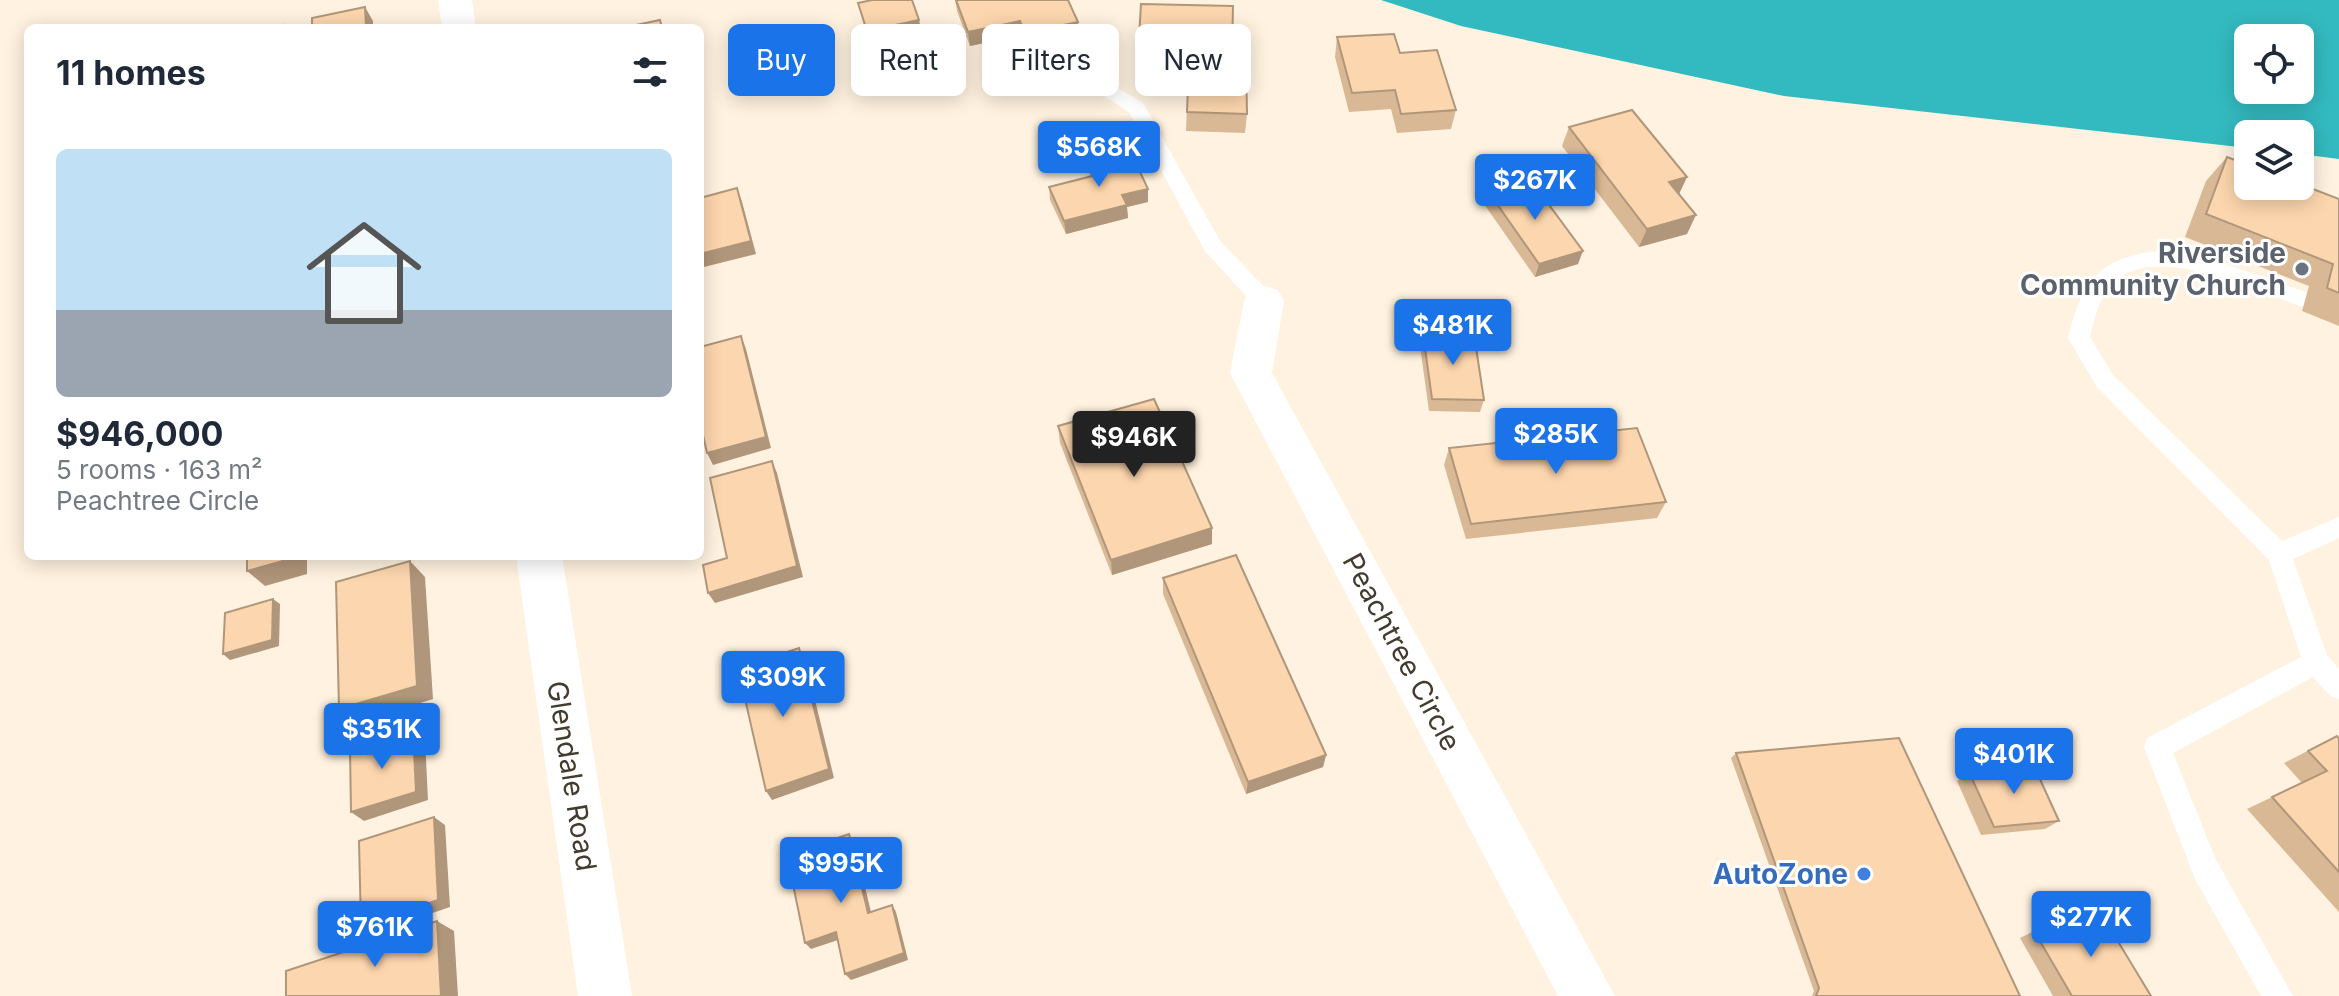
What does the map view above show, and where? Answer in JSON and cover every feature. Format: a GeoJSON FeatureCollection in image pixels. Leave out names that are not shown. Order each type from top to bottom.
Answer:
{"type":"FeatureCollection","features":[{"type":"Feature","properties":{"kind":"street"},"geometry":{"type":"LineString","coordinates":[[455,0],[458,24]]}},
{"type":"Feature","properties":{"kind":"street","name":"Peachtree Circle"},"geometry":{"type":"LineString","coordinates":[[1264,301],[1251,373],[1588,996]]}},
{"type":"Feature","properties":{"kind":"street","name":"Glendale Road"},"geometry":{"type":"LineString","coordinates":[[540,560],[599,994]]}},
{"type":"Feature","properties":{"kind":"lane"},"geometry":{"type":"LineString","coordinates":[[1118,96],[1136,108],[1212,246],[1264,301]]}},
{"type":"Feature","properties":{"kind":"lane"},"geometry":{"type":"LineString","coordinates":[[2339,313],[2208,264],[2147,259],[2112,271],[2088,301],[2079,338],[2105,381],[2279,554],[2316,662],[2339,687]]}},
{"type":"Feature","properties":{"kind":"lane"},"geometry":{"type":"LineString","coordinates":[[2279,554],[2339,527]]}},
{"type":"Feature","properties":{"kind":"lane"},"geometry":{"type":"LineString","coordinates":[[2278,996],[2205,869],[2157,747],[2316,662]]}},
{"type":"Feature","properties":{"kind":"water"},"geometry":{"type":"Polygon","coordinates":[[[1381,0],[2339,0],[2339,159],[2314,156],[2314,120],[2234,120],[2234,146],[1784,96],[1461,26],[1381,0]]]}},
{"type":"Feature","properties":{"kind":"building"},"geometry":{"type":"Polygon","coordinates":[[[912,0],[919,20],[900,24],[865,24],[858,3],[912,0]]]}},
{"type":"Feature","properties":{"kind":"building"},"geometry":{"type":"Polygon","coordinates":[[[956,0],[1068,0],[1078,22],[982,24],[982,29],[968,32],[956,0]]]}},
{"type":"Feature","properties":{"kind":"building"},"geometry":{"type":"Polygon","coordinates":[[[1141,4],[1233,6],[1233,24],[1140,24],[1141,4]]]}},
{"type":"Feature","properties":{"kind":"building"},"geometry":{"type":"Polygon","coordinates":[[[365,7],[366,24],[312,24],[312,18],[365,7]]]}},
{"type":"Feature","properties":{"kind":"building"},"geometry":{"type":"Polygon","coordinates":[[[1394,34],[1400,53],[1437,50],[1456,110],[1401,114],[1395,90],[1352,93],[1337,37],[1394,34]]]}},
{"type":"Feature","properties":{"kind":"building"},"geometry":{"type":"Polygon","coordinates":[[[1188,96],[1247,96],[1247,114],[1187,112],[1188,96]]]}},
{"type":"Feature","properties":{"kind":"building"},"geometry":{"type":"Polygon","coordinates":[[[1632,110],[1687,177],[1669,182],[1696,215],[1647,229],[1569,127],[1632,110]]]}},
{"type":"Feature","properties":{"kind":"building"},"geometry":{"type":"Polygon","coordinates":[[[1132,155],[1148,189],[1122,195],[1127,205],[1064,221],[1049,187],[1104,173],[1099,163],[1132,155]]]}},
{"type":"Feature","properties":{"kind":"building"},"geometry":{"type":"Polygon","coordinates":[[[2227,157],[2234,160],[2234,200],[2314,200],[2314,189],[2339,199],[2339,293],[2327,288],[2333,264],[2206,214],[2227,157]]]}},
{"type":"Feature","properties":{"kind":"building"},"geometry":{"type":"Polygon","coordinates":[[[1530,179],[1583,251],[1539,264],[1488,191],[1530,179]]]}},
{"type":"Feature","properties":{"kind":"building"},"geometry":{"type":"Polygon","coordinates":[[[737,188],[751,241],[704,253],[704,197],[737,188]]]}},
{"type":"Feature","properties":{"kind":"building"},"geometry":{"type":"Polygon","coordinates":[[[1423,334],[1474,334],[1484,400],[1432,399],[1423,334]]]}},
{"type":"Feature","properties":{"kind":"building"},"geometry":{"type":"Polygon","coordinates":[[[741,336],[766,437],[707,453],[704,440],[704,346],[741,336]]]}},
{"type":"Feature","properties":{"kind":"building"},"geometry":{"type":"Polygon","coordinates":[[[1154,399],[1212,528],[1111,560],[1058,426],[1154,399]]]}},
{"type":"Feature","properties":{"kind":"building"},"geometry":{"type":"Polygon","coordinates":[[[1637,428],[1666,502],[1471,524],[1449,448],[1637,428]]]}},
{"type":"Feature","properties":{"kind":"building"},"geometry":{"type":"Polygon","coordinates":[[[772,461],[797,566],[708,593],[703,565],[727,558],[710,478],[772,461]]]}},
{"type":"Feature","properties":{"kind":"building"},"geometry":{"type":"Polygon","coordinates":[[[1236,555],[1326,755],[1248,782],[1163,578],[1236,555]]]}},
{"type":"Feature","properties":{"kind":"building"},"geometry":{"type":"Polygon","coordinates":[[[247,560],[286,560],[247,571],[247,560]]]}},
{"type":"Feature","properties":{"kind":"building"},"geometry":{"type":"Polygon","coordinates":[[[410,561],[417,686],[339,709],[336,582],[410,561]]]}},
{"type":"Feature","properties":{"kind":"building"},"geometry":{"type":"Polygon","coordinates":[[[273,599],[272,640],[223,654],[225,613],[273,599]]]}},
{"type":"Feature","properties":{"kind":"building"},"geometry":{"type":"Polygon","coordinates":[[[799,648],[829,769],[766,791],[738,668],[799,648]]]}},
{"type":"Feature","properties":{"kind":"building"},"geometry":{"type":"Polygon","coordinates":[[[413,730],[416,792],[351,812],[350,749],[413,730]]]}},
{"type":"Feature","properties":{"kind":"building"},"geometry":{"type":"Polygon","coordinates":[[[2337,736],[2339,872],[2272,797],[2327,771],[2308,751],[2337,736]]]}},
{"type":"Feature","properties":{"kind":"building","name":"AutoZone"},"geometry":{"type":"Polygon","coordinates":[[[1899,738],[2020,996],[1816,996],[1819,988],[1736,753],[1899,738]]]}},
{"type":"Feature","properties":{"kind":"building"},"geometry":{"type":"Polygon","coordinates":[[[2034,766],[2059,821],[1994,827],[1969,772],[2034,766]]]}},
{"type":"Feature","properties":{"kind":"building"},"geometry":{"type":"Polygon","coordinates":[[[434,817],[438,900],[361,926],[359,841],[434,817]]]}},
{"type":"Feature","properties":{"kind":"building"},"geometry":{"type":"Polygon","coordinates":[[[849,834],[868,913],[892,905],[904,953],[845,974],[836,932],[805,943],[787,855],[849,834]]]}},
{"type":"Feature","properties":{"kind":"building"},"geometry":{"type":"Polygon","coordinates":[[[2102,915],[2151,996],[2072,996],[2034,931],[2102,915]]]}},
{"type":"Feature","properties":{"kind":"building"},"geometry":{"type":"Polygon","coordinates":[[[437,921],[441,996],[286,996],[286,971],[437,921]]]}},
{"type":"Feature","properties":{"kind":"place","name":"Riverside Community Church"},"geometry":{"type":"Point","coordinates":[2302,269]}},
{"type":"Feature","properties":{"kind":"place","name":"AutoZone"},"geometry":{"type":"Point","coordinates":[1864,874]}}]}
